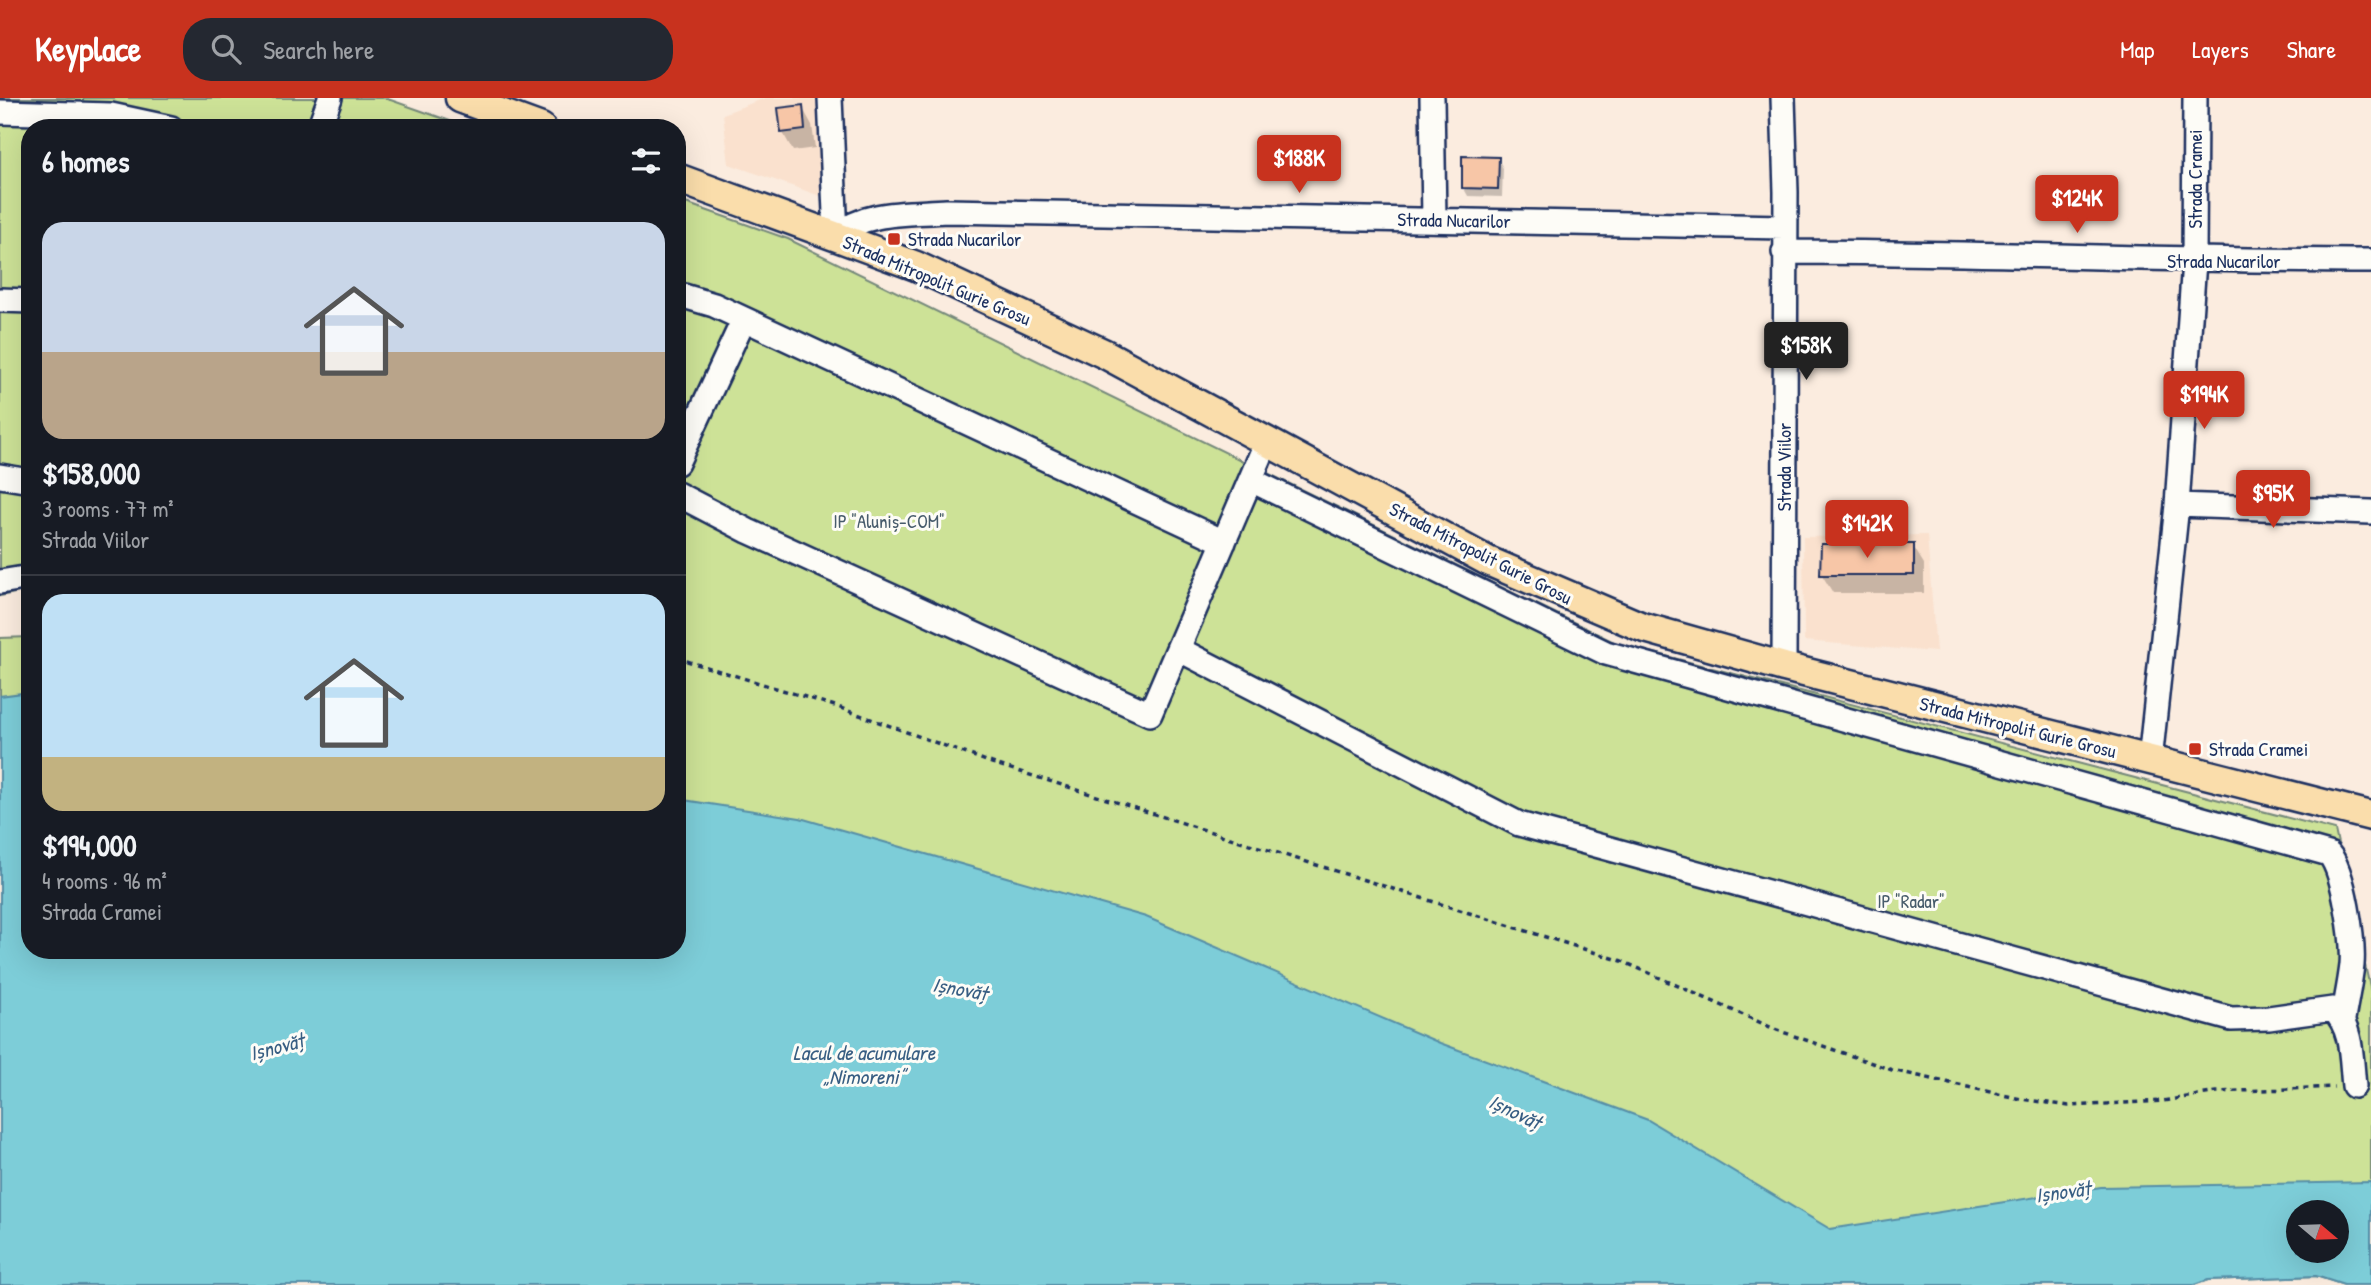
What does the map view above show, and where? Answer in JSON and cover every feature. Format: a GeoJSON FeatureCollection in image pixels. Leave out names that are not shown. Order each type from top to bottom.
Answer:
{"type":"FeatureCollection","features":[{"type":"Feature","properties":{"kind":"main road"},"geometry":{"type":"LineString","coordinates":[[460,98],[517,119]]}},
{"type":"Feature","properties":{"kind":"main road","name":"Strada Mitropolit Gurie Grosu"},"geometry":{"type":"LineString","coordinates":[[686,181],[916,266],[1105,354],[1488,561],[1642,627],[2370,821]]}},
{"type":"Feature","properties":{"kind":"street"},"geometry":{"type":"LineString","coordinates":[[322,119],[330,98]]}},
{"type":"Feature","properties":{"kind":"street"},"geometry":{"type":"LineString","coordinates":[[830,98],[836,236]]}},
{"type":"Feature","properties":{"kind":"street"},"geometry":{"type":"LineString","coordinates":[[1432,98],[1434,219]]}},
{"type":"Feature","properties":{"kind":"street","name":"Strada Viilor"},"geometry":{"type":"LineString","coordinates":[[1783,98],[1786,192],[1784,667]]}},
{"type":"Feature","properties":{"kind":"street","name":"Strada Cramei"},"geometry":{"type":"LineString","coordinates":[[2150,761],[2177,505],[2194,261],[2195,98]]}},
{"type":"Feature","properties":{"kind":"street"},"geometry":{"type":"LineString","coordinates":[[0,112],[111,115],[129,119]]}},
{"type":"Feature","properties":{"kind":"street","name":"Strada Nucarilor"},"geometry":{"type":"LineString","coordinates":[[836,236],[851,223],[876,216],[947,211],[1784,227]]}},
{"type":"Feature","properties":{"kind":"street","name":"Strada Nucarilor"},"geometry":{"type":"LineString","coordinates":[[1784,252],[1947,252],[2194,261],[2371,261]]}},
{"type":"Feature","properties":{"kind":"street"},"geometry":{"type":"LineString","coordinates":[[686,297],[714,305],[743,321],[1224,542]]}},
{"type":"Feature","properties":{"kind":"street"},"geometry":{"type":"LineString","coordinates":[[0,300],[21,301]]}},
{"type":"Feature","properties":{"kind":"street"},"geometry":{"type":"LineString","coordinates":[[686,444],[743,321]]}},
{"type":"Feature","properties":{"kind":"street"},"geometry":{"type":"LineString","coordinates":[[686,499],[748,531],[1150,714],[1267,441]]}},
{"type":"Feature","properties":{"kind":"street"},"geometry":{"type":"LineString","coordinates":[[0,476],[21,480]]}},
{"type":"Feature","properties":{"kind":"street"},"geometry":{"type":"LineString","coordinates":[[1251,480],[1605,653],[2329,854],[2338,864],[2344,890],[2353,962],[2343,1019],[2354,1086]]}},
{"type":"Feature","properties":{"kind":"street"},"geometry":{"type":"LineString","coordinates":[[2177,505],[2371,512]]}},
{"type":"Feature","properties":{"kind":"street"},"geometry":{"type":"LineString","coordinates":[[0,582],[21,578]]}},
{"type":"Feature","properties":{"kind":"street"},"geometry":{"type":"LineString","coordinates":[[1178,649],[1519,824],[2231,1019],[2269,1018],[2333,1009],[2343,1019]]}},
{"type":"Feature","properties":{"kind":"path"},"geometry":{"type":"LineString","coordinates":[[686,661],[835,706],[1005,767],[1622,961],[1777,1030],[1892,1070],[2021,1099],[2069,1106],[2162,1101],[2217,1092],[2354,1086]]}},
{"type":"Feature","properties":{"kind":"shaded area"},"geometry":{"type":"Polygon","coordinates":[[[765,98],[821,98],[826,198],[729,164],[723,114],[765,98]]]}},
{"type":"Feature","properties":{"kind":"shaded area"},"geometry":{"type":"Polygon","coordinates":[[[1927,535],[1936,652],[1804,641],[1803,537],[1927,535]]]}},
{"type":"Feature","properties":{"kind":"green space"},"geometry":{"type":"Polygon","coordinates":[[[0,98],[385,98],[444,119],[21,119],[21,592],[0,596],[0,98]]]}},
{"type":"Feature","properties":{"kind":"green space"},"geometry":{"type":"Polygon","coordinates":[[[686,203],[788,239],[1616,643],[2335,830],[2371,992],[2371,1285],[2344,1285],[2316,1276],[2208,1280],[2194,1285],[1526,1285],[686,834],[686,203]]]}},
{"type":"Feature","properties":{"kind":"green space"},"geometry":{"type":"Polygon","coordinates":[[[21,637],[21,716],[0,720],[0,638],[21,637]]]}},
{"type":"Feature","properties":{"kind":"water","name":"Lacul de acumulare „Nimoreni”"},"geometry":{"type":"Polygon","coordinates":[[[21,693],[21,959],[686,959],[686,800],[800,818],[1146,917],[1440,1043],[1648,1120],[1830,1229],[2101,1187],[2371,1182],[2371,1285],[2344,1285],[2316,1276],[2208,1280],[2194,1285],[0,1285],[0,696],[21,693]]]}},
{"type":"Feature","properties":{"kind":"building"},"geometry":{"type":"Polygon","coordinates":[[[803,105],[805,130],[781,133],[778,108],[803,105]]]}},
{"type":"Feature","properties":{"kind":"building"},"geometry":{"type":"Polygon","coordinates":[[[1462,156],[1499,157],[1498,189],[1462,188],[1462,156]]]}},
{"type":"Feature","properties":{"kind":"building"},"geometry":{"type":"Polygon","coordinates":[[[1821,544],[1914,544],[1914,575],[1820,575],[1821,544]]]}},
{"type":"Feature","properties":{"kind":"place","name":"Strada Nucarilor"},"geometry":{"type":"Point","coordinates":[894,239]}},
{"type":"Feature","properties":{"kind":"place","name":"Strada Cramei"},"geometry":{"type":"Point","coordinates":[2195,749]}},
{"type":"Feature","properties":{"kind":"park label","name":"IP \"Aluniș-COM\""},"geometry":{"type":"Point","coordinates":[889,521]}},
{"type":"Feature","properties":{"kind":"park label","name":"IP \"Radar\""},"geometry":{"type":"Point","coordinates":[1911,901]}},
{"type":"Feature","properties":{"kind":"water label","name":"Ișnovăț"},"geometry":{"type":"Point","coordinates":[960,989]}},
{"type":"Feature","properties":{"kind":"water label","name":"Ișnovăț"},"geometry":{"type":"Point","coordinates":[277,1047]}},
{"type":"Feature","properties":{"kind":"water label","name":"Ișnovăț"},"geometry":{"type":"Point","coordinates":[1515,1112]}},
{"type":"Feature","properties":{"kind":"water label","name":"Ișnovăț"},"geometry":{"type":"Point","coordinates":[2063,1192]}}]}
